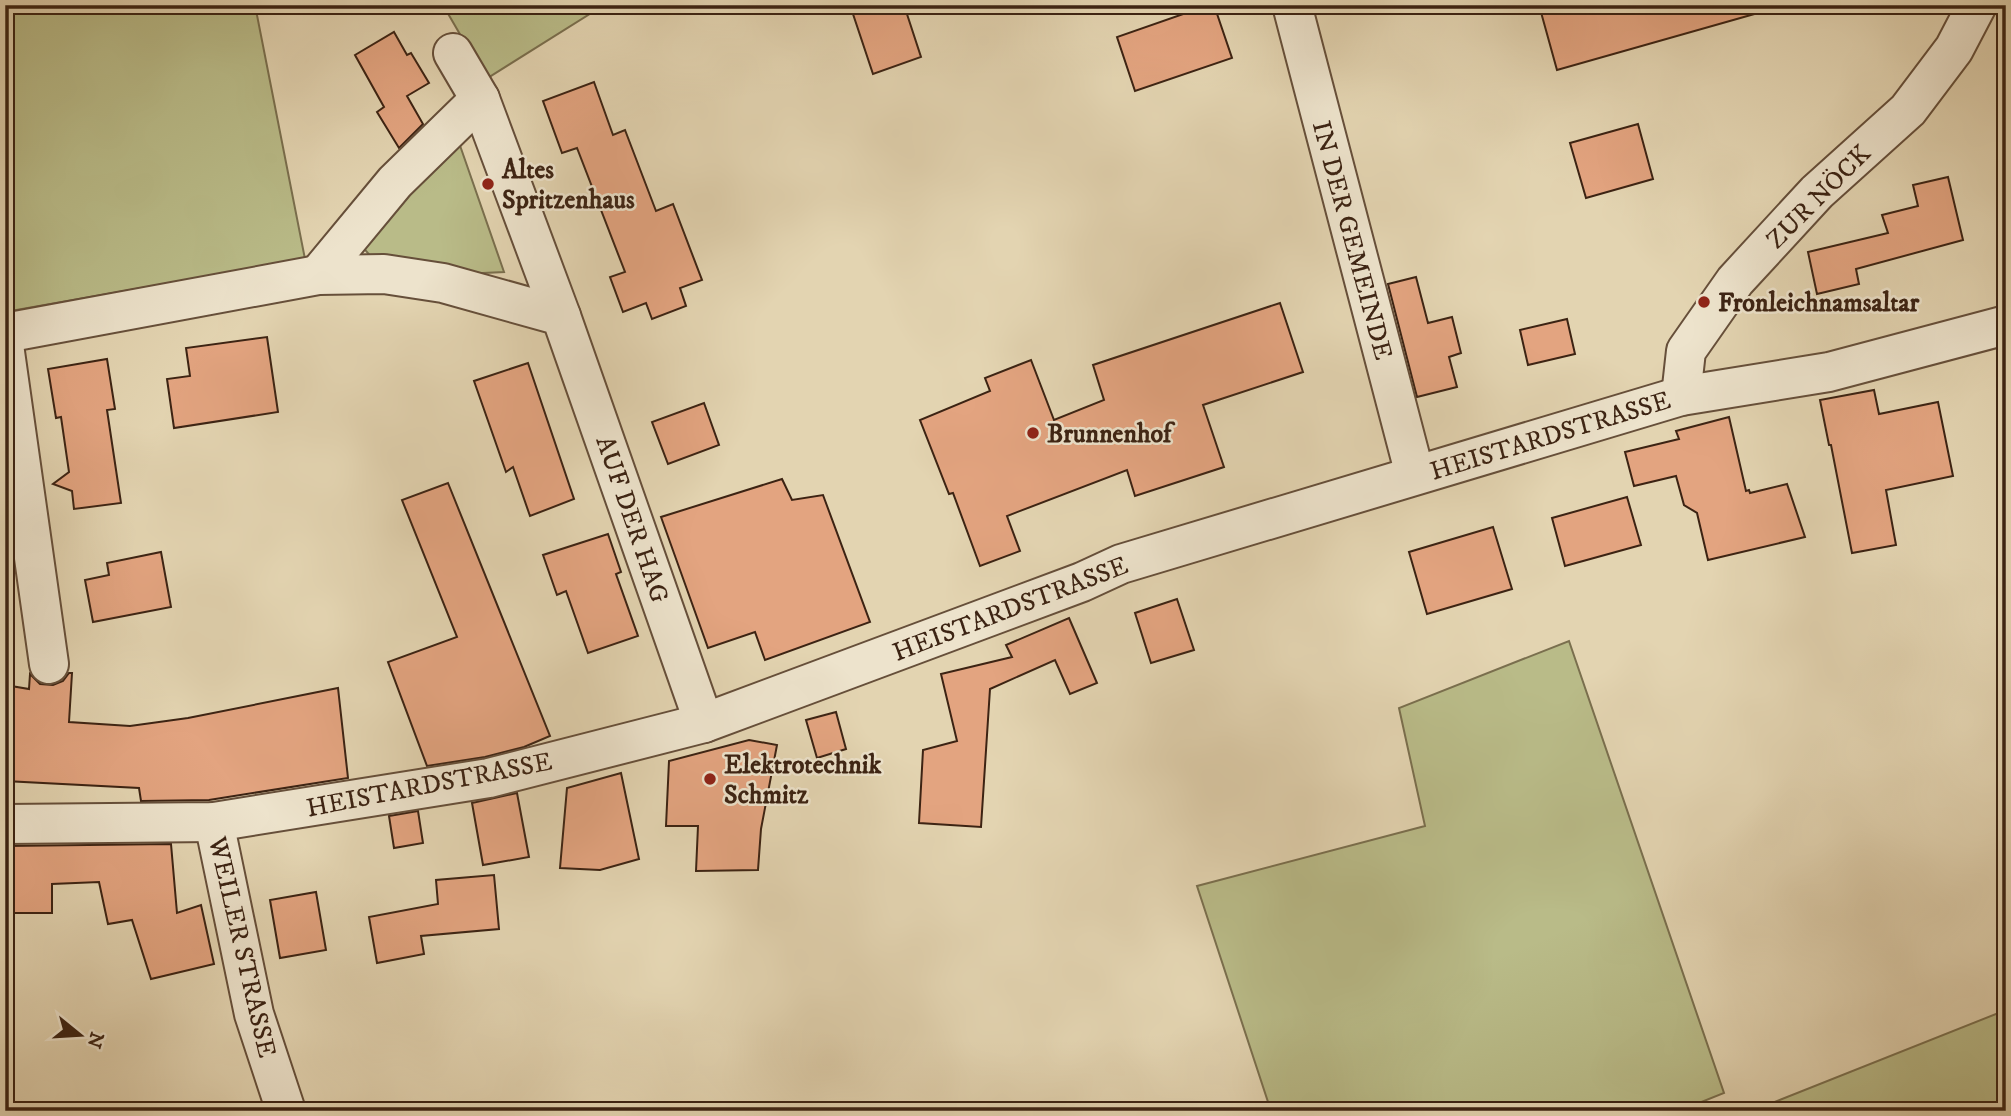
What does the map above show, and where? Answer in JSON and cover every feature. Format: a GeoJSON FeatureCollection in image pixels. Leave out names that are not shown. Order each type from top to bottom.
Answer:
{"type":"FeatureCollection","features":[{"type":"Feature","properties":{"kind":"street","name":"IN DER GEMEINDE"},"geometry":{"type":"LineString","coordinates":[[1292,5],[1415,475]]}},
{"type":"Feature","properties":{"kind":"street","name":"ZUR NÖCK"},"geometry":{"type":"LineString","coordinates":[[1681,396],[1686,351],[1735,281],[1817,192],[1908,110],[1954,49],[1977,5]]}},
{"type":"Feature","properties":{"kind":"street","name":"AUF DER HAG"},"geometry":{"type":"LineString","coordinates":[[453,53],[480,99],[561,316],[704,723]]}},
{"type":"Feature","properties":{"kind":"street"},"geometry":{"type":"LineString","coordinates":[[318,275],[395,182],[480,99]]}},
{"type":"Feature","properties":{"kind":"street"},"geometry":{"type":"LineString","coordinates":[[5,333],[318,275],[384,274],[443,283],[561,316]]}},
{"type":"Feature","properties":{"kind":"street","name":"HEISTARDSTRASSE"},"geometry":{"type":"LineString","coordinates":[[5,824],[214,822],[489,778],[704,723],[1082,582],[1121,564],[1415,475],[1681,396],[1829,372],[2006,326]]}},
{"type":"Feature","properties":{"kind":"street"},"geometry":{"type":"LineString","coordinates":[[5,352],[49,664]]}},
{"type":"Feature","properties":{"kind":"street","name":"WEILER STRASSE"},"geometry":{"type":"LineString","coordinates":[[214,822],[254,1014],[286,1111]]}},
{"type":"Feature","properties":{"kind":"green space"},"geometry":{"type":"Polygon","coordinates":[[[5,5],[255,5],[305,259],[5,312],[5,5]]]}},
{"type":"Feature","properties":{"kind":"green space"},"geometry":{"type":"Polygon","coordinates":[[[443,5],[604,5],[486,79],[443,5]]]}},
{"type":"Feature","properties":{"kind":"green space"},"geometry":{"type":"Polygon","coordinates":[[[456,134],[504,272],[440,275],[378,265],[361,245],[456,134]]]}},
{"type":"Feature","properties":{"kind":"green space"},"geometry":{"type":"Polygon","coordinates":[[[1569,641],[1724,1093],[1679,1111],[1271,1111],[1197,886],[1425,826],[1399,708],[1569,641]]]}},
{"type":"Feature","properties":{"kind":"green space"},"geometry":{"type":"Polygon","coordinates":[[[2006,1010],[2006,1111],[1752,1111],[2006,1010]]]}},
{"type":"Feature","properties":{"kind":"building"},"geometry":{"type":"Polygon","coordinates":[[[850,5],[904,5],[921,57],[873,74],[850,5]]]}},
{"type":"Feature","properties":{"kind":"building"},"geometry":{"type":"Polygon","coordinates":[[[1214,5],[1232,58],[1135,91],[1117,37],[1214,5]]]}},
{"type":"Feature","properties":{"kind":"building"},"geometry":{"type":"Polygon","coordinates":[[[1539,5],[1757,5],[1758,13],[1557,70],[1539,5]]]}},
{"type":"Feature","properties":{"kind":"building"},"geometry":{"type":"Polygon","coordinates":[[[394,32],[407,55],[411,53],[429,83],[407,96],[423,124],[399,148],[377,112],[384,107],[355,55],[394,32]]]}},
{"type":"Feature","properties":{"kind":"building"},"geometry":{"type":"Polygon","coordinates":[[[594,82],[613,135],[625,130],[656,211],[673,204],[702,280],[680,288],[686,306],[652,319],[646,303],[623,312],[610,277],[625,272],[577,148],[562,153],[543,101],[594,82]]]}},
{"type":"Feature","properties":{"kind":"building"},"geometry":{"type":"Polygon","coordinates":[[[1638,124],[1653,179],[1586,198],[1570,143],[1638,124]]]}},
{"type":"Feature","properties":{"kind":"building"},"geometry":{"type":"Polygon","coordinates":[[[1948,177],[1963,240],[1856,269],[1859,284],[1817,294],[1808,252],[1888,233],[1882,215],[1918,206],[1913,185],[1948,177]]]}},
{"type":"Feature","properties":{"kind":"building"},"geometry":{"type":"Polygon","coordinates":[[[1416,277],[1428,323],[1452,317],[1461,353],[1449,357],[1457,387],[1417,397],[1388,284],[1416,277]]]}},
{"type":"Feature","properties":{"kind":"building"},"geometry":{"type":"Polygon","coordinates":[[[1280,303],[1303,372],[1203,405],[1224,467],[1135,496],[1127,470],[1007,516],[1020,551],[980,566],[953,493],[949,494],[920,420],[990,391],[985,378],[1031,360],[1054,420],[1104,400],[1093,365],[1280,303]]]}},
{"type":"Feature","properties":{"kind":"building"},"geometry":{"type":"Polygon","coordinates":[[[1567,319],[1575,354],[1528,365],[1520,330],[1567,319]]]}},
{"type":"Feature","properties":{"kind":"building"},"geometry":{"type":"Polygon","coordinates":[[[267,337],[278,412],[174,428],[167,379],[190,376],[186,348],[267,337]]]}},
{"type":"Feature","properties":{"kind":"building"},"geometry":{"type":"Polygon","coordinates":[[[107,359],[115,409],[107,410],[121,503],[74,509],[72,491],[53,484],[69,472],[61,417],[56,418],[48,369],[107,359]]]}},
{"type":"Feature","properties":{"kind":"building"},"geometry":{"type":"Polygon","coordinates":[[[528,363],[574,499],[530,516],[513,467],[506,472],[474,381],[528,363]]]}},
{"type":"Feature","properties":{"kind":"building"},"geometry":{"type":"Polygon","coordinates":[[[1874,390],[1879,414],[1938,402],[1953,476],[1886,490],[1896,545],[1852,553],[1820,400],[1874,390]]]}},
{"type":"Feature","properties":{"kind":"building"},"geometry":{"type":"Polygon","coordinates":[[[704,403],[719,445],[668,464],[652,422],[704,403]]]}},
{"type":"Feature","properties":{"kind":"building"},"geometry":{"type":"Polygon","coordinates":[[[1729,417],[1746,491],[1749,490],[1750,493],[1787,484],[1805,537],[1708,560],[1697,513],[1684,505],[1676,476],[1634,486],[1625,452],[1679,439],[1676,431],[1729,417]]]}},
{"type":"Feature","properties":{"kind":"building"},"geometry":{"type":"Polygon","coordinates":[[[782,479],[792,500],[823,495],[870,622],[765,660],[755,632],[708,648],[661,517],[782,479]]]}},
{"type":"Feature","properties":{"kind":"building"},"geometry":{"type":"Polygon","coordinates":[[[448,483],[550,736],[524,747],[485,757],[427,766],[388,662],[457,637],[402,500],[448,483]]]}},
{"type":"Feature","properties":{"kind":"building"},"geometry":{"type":"Polygon","coordinates":[[[1627,497],[1641,545],[1565,566],[1552,518],[1627,497]]]}},
{"type":"Feature","properties":{"kind":"building"},"geometry":{"type":"Polygon","coordinates":[[[1493,527],[1512,589],[1427,614],[1409,552],[1493,527]]]}},
{"type":"Feature","properties":{"kind":"building"},"geometry":{"type":"Polygon","coordinates":[[[608,534],[621,572],[616,574],[638,636],[588,653],[566,591],[557,595],[543,555],[608,534]]]}},
{"type":"Feature","properties":{"kind":"building"},"geometry":{"type":"Polygon","coordinates":[[[161,552],[171,607],[93,622],[85,580],[109,575],[107,563],[161,552]]]}},
{"type":"Feature","properties":{"kind":"building"},"geometry":{"type":"Polygon","coordinates":[[[1177,599],[1194,650],[1151,663],[1135,613],[1177,599]]]}},
{"type":"Feature","properties":{"kind":"building"},"geometry":{"type":"Polygon","coordinates":[[[1069,618],[1097,683],[1070,694],[1055,660],[990,689],[981,827],[919,823],[923,750],[957,741],[941,674],[1012,657],[1006,645],[1069,618]]]}},
{"type":"Feature","properties":{"kind":"building"},"geometry":{"type":"Polygon","coordinates":[[[72,673],[69,722],[130,726],[188,718],[338,688],[348,778],[209,800],[141,801],[139,788],[5,781],[5,685],[29,689],[30,674],[40,684],[53,685],[63,681],[72,673]]]}},
{"type":"Feature","properties":{"kind":"building"},"geometry":{"type":"Polygon","coordinates":[[[836,712],[846,749],[817,758],[806,720],[836,712]]]}},
{"type":"Feature","properties":{"kind":"building"},"geometry":{"type":"Polygon","coordinates":[[[749,740],[777,745],[761,829],[758,870],[696,871],[698,826],[666,826],[669,761],[749,740]]]}},
{"type":"Feature","properties":{"kind":"building"},"geometry":{"type":"Polygon","coordinates":[[[621,773],[639,859],[600,870],[560,868],[567,788],[621,773]]]}},
{"type":"Feature","properties":{"kind":"building"},"geometry":{"type":"Polygon","coordinates":[[[517,793],[529,857],[483,865],[472,803],[517,793]]]}},
{"type":"Feature","properties":{"kind":"building"},"geometry":{"type":"Polygon","coordinates":[[[418,811],[423,843],[394,848],[389,816],[418,811]]]}},
{"type":"Feature","properties":{"kind":"building"},"geometry":{"type":"Polygon","coordinates":[[[171,844],[177,913],[201,905],[214,964],[151,979],[132,920],[108,924],[99,882],[52,884],[52,913],[5,913],[5,846],[171,844]]]}},
{"type":"Feature","properties":{"kind":"building"},"geometry":{"type":"Polygon","coordinates":[[[494,875],[499,929],[421,936],[424,954],[377,963],[369,917],[438,904],[436,880],[494,875]]]}},
{"type":"Feature","properties":{"kind":"building"},"geometry":{"type":"Polygon","coordinates":[[[316,892],[326,950],[280,958],[270,900],[316,892]]]}},
{"type":"Feature","properties":{"kind":"place","name":"Altes Spritzenhaus"},"geometry":{"type":"Point","coordinates":[488,184]}},
{"type":"Feature","properties":{"kind":"place","name":"Fronleichnamsaltar"},"geometry":{"type":"Point","coordinates":[1704,302]}},
{"type":"Feature","properties":{"kind":"place","name":"Brunnenhof"},"geometry":{"type":"Point","coordinates":[1033,433]}},
{"type":"Feature","properties":{"kind":"place","name":"Elektrotechnik Schmitz"},"geometry":{"type":"Point","coordinates":[710,779]}}]}
